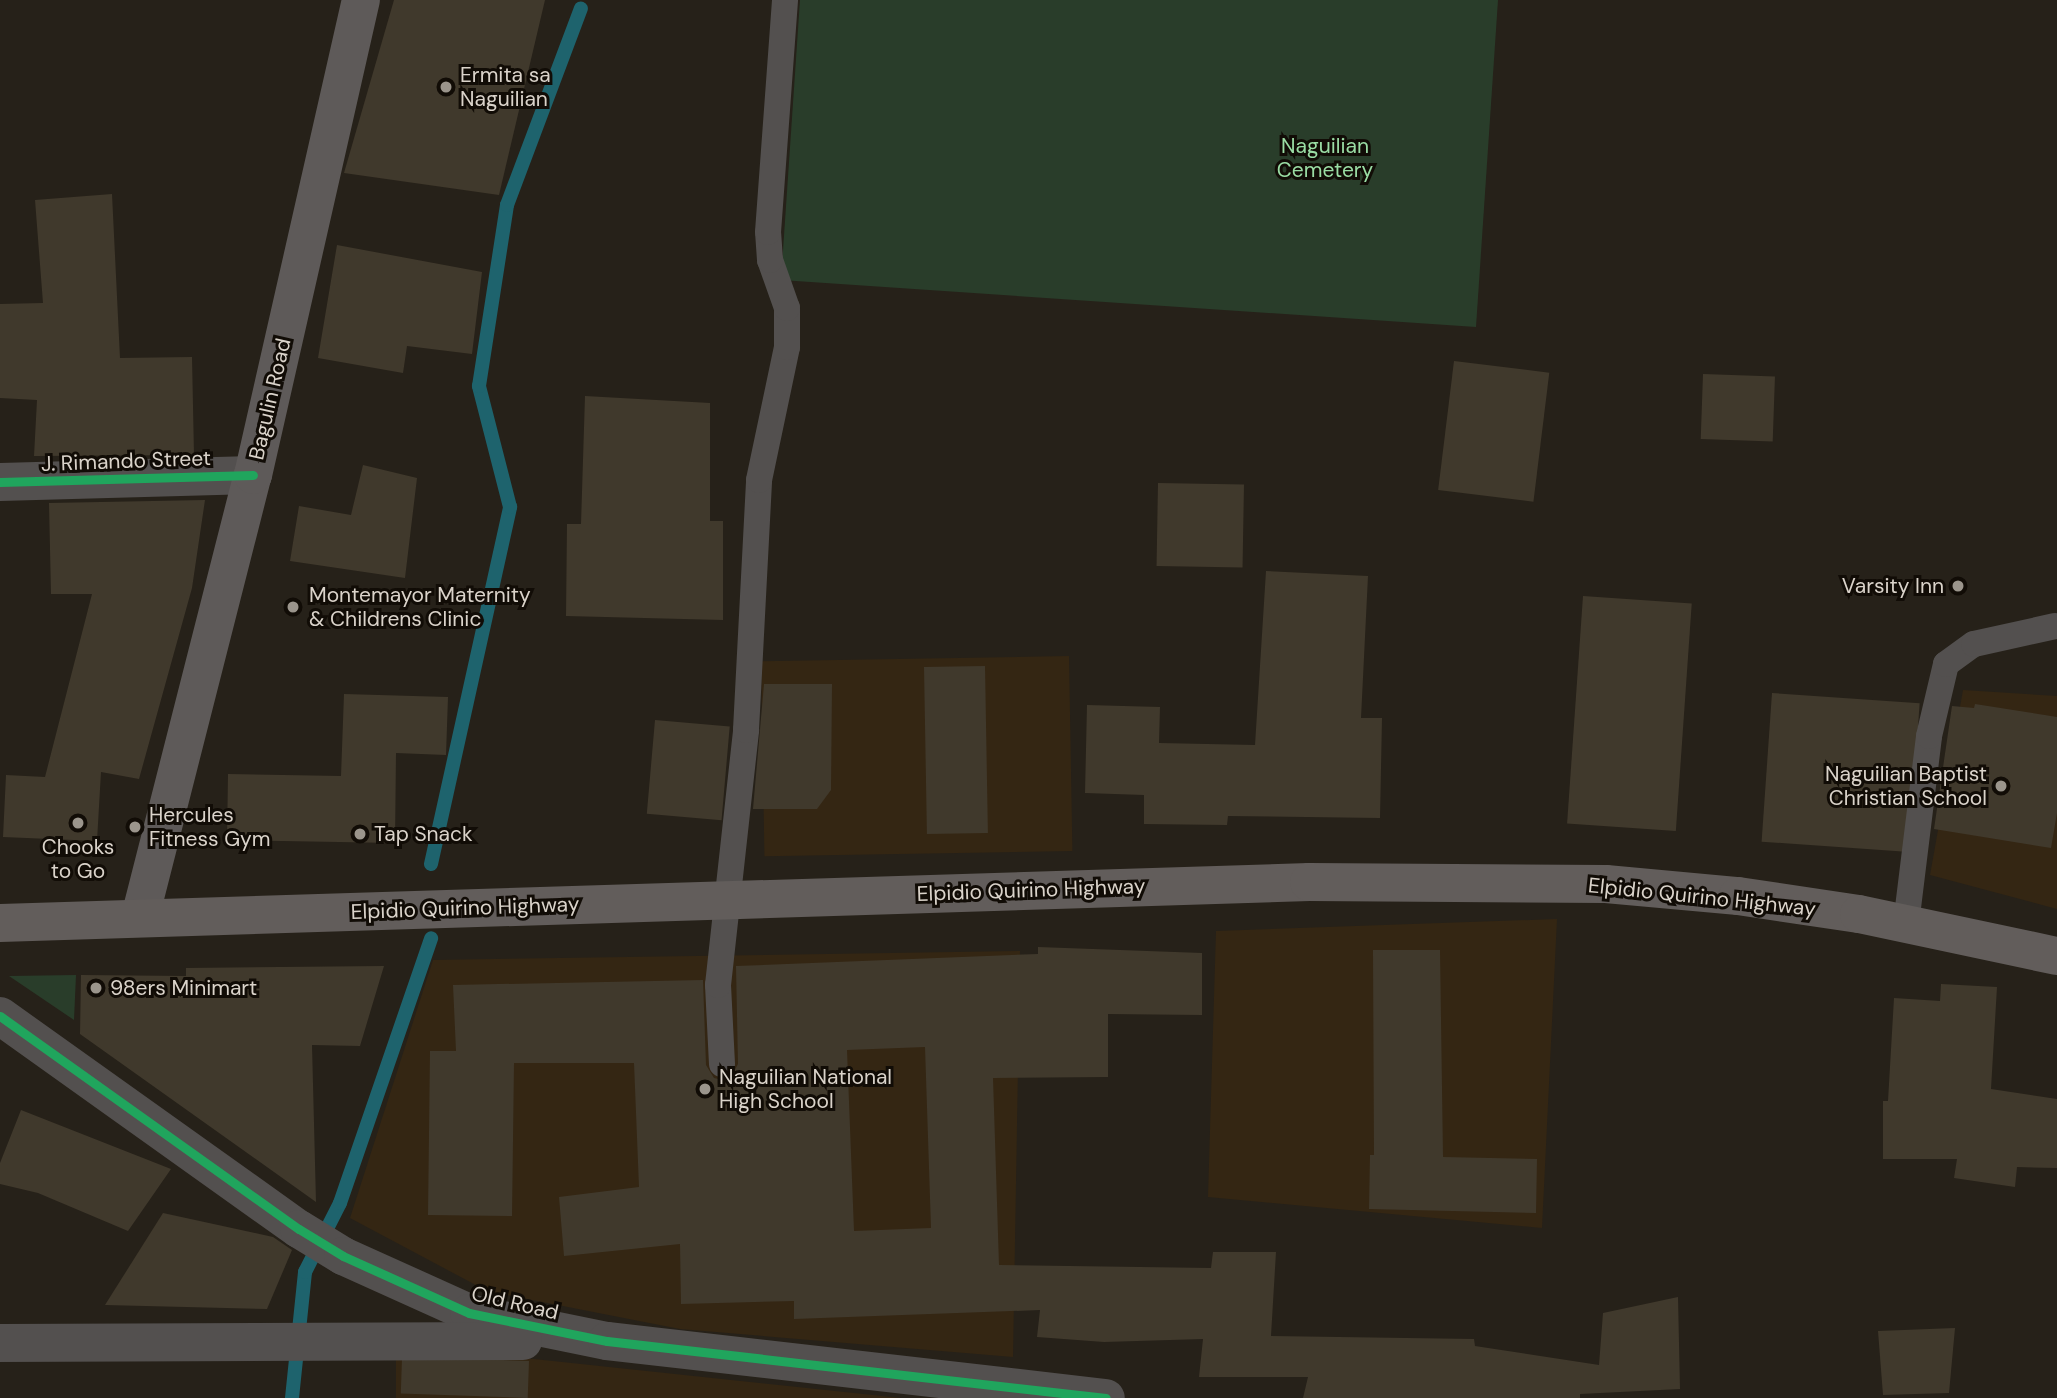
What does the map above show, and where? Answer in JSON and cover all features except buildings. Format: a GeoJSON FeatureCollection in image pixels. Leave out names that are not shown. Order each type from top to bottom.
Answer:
{"type":"FeatureCollection","features":[{"type":"Feature","properties":{"kind":"highway","name":"Elpidio Quirino Highway"},"geometry":{"type":"LineString","coordinates":[[0,923],[1309,882],[1606,884],[1738,896],[1906,924],[2057,956]]}},
{"type":"Feature","properties":{"kind":"main road","name":"Bagulin Road"},"geometry":{"type":"LineString","coordinates":[[140,917],[253,475],[361,0]]}},
{"type":"Feature","properties":{"kind":"street","name":"J. Rimando Street"},"geometry":{"type":"LineString","coordinates":[[0,482],[253,475]]}},
{"type":"Feature","properties":{"kind":"street","name":"Old Road"},"geometry":{"type":"LineString","coordinates":[[0,1016],[299,1229],[343,1256],[469,1313],[607,1341],[1106,1398]]}},
{"type":"Feature","properties":{"kind":"street"},"geometry":{"type":"LineString","coordinates":[[0,1343],[607,1341]]}},
{"type":"Feature","properties":{"kind":"lane"},"geometry":{"type":"LineString","coordinates":[[722,1064],[718,985],[730,901],[746,730],[759,480],[787,347],[787,308],[769,260],[768,232],[785,0]]}},
{"type":"Feature","properties":{"kind":"lane"},"geometry":{"type":"LineString","coordinates":[[1906,924],[1929,736],[1946,664],[1973,644],[2055,626]]}},
{"type":"Feature","properties":{"kind":"shaded area"},"geometry":{"type":"Polygon","coordinates":[[[1069,656],[1072,851],[764,856],[761,661],[1069,656]]]}},
{"type":"Feature","properties":{"kind":"shaded area","name":"Naguilian Baptist Christian School"},"geometry":{"type":"Polygon","coordinates":[[[1963,690],[2057,696],[2057,909],[1930,875],[1963,690]]]}},
{"type":"Feature","properties":{"kind":"shaded area"},"geometry":{"type":"Polygon","coordinates":[[[1557,919],[1542,1228],[1208,1197],[1216,931],[1557,919]]]}},
{"type":"Feature","properties":{"kind":"shaded area","name":"Naguilian National High School"},"geometry":{"type":"Polygon","coordinates":[[[1020,951],[1013,1357],[680,1329],[487,1291],[350,1218],[433,960],[1020,951]]]}},
{"type":"Feature","properties":{"kind":"shaded area"},"geometry":{"type":"Polygon","coordinates":[[[396,1358],[534,1359],[901,1398],[396,1398],[396,1358]]]}},
{"type":"Feature","properties":{"kind":"green space","name":"Naguilian Cemetery"},"geometry":{"type":"Polygon","coordinates":[[[800,0],[1498,0],[1476,327],[781,280],[800,0]]]}},
{"type":"Feature","properties":{"kind":"green space"},"geometry":{"type":"Polygon","coordinates":[[[76,975],[74,1020],[9,976],[76,975]]]}},
{"type":"Feature","properties":{"kind":"waterway"},"geometry":{"type":"LineString","coordinates":[[431,864],[510,507],[479,386],[507,205],[581,8]]}},
{"type":"Feature","properties":{"kind":"waterway"},"geometry":{"type":"LineString","coordinates":[[292,1398],[305,1272],[340,1203],[431,938]]}},
{"type":"Feature","properties":{"kind":"cycle path"},"geometry":{"type":"LineString","coordinates":[[0,482],[253,475]]}},
{"type":"Feature","properties":{"kind":"cycle path"},"geometry":{"type":"LineString","coordinates":[[0,1016],[299,1229],[343,1256],[469,1313],[607,1341],[1106,1398]]}},
{"type":"Feature","properties":{"kind":"place","name":"Ermita sa Naguilian"},"geometry":{"type":"Point","coordinates":[446,87]}},
{"type":"Feature","properties":{"kind":"place","name":"Varsity Inn"},"geometry":{"type":"Point","coordinates":[1958,586]}},
{"type":"Feature","properties":{"kind":"place","name":"Montemayor Maternity & Childrens Clinic"},"geometry":{"type":"Point","coordinates":[293,607]}},
{"type":"Feature","properties":{"kind":"place","name":"Naguilian Baptist Christian School"},"geometry":{"type":"Point","coordinates":[2001,786]}},
{"type":"Feature","properties":{"kind":"place","name":"Chooks to Go"},"geometry":{"type":"Point","coordinates":[78,823]}},
{"type":"Feature","properties":{"kind":"place","name":"Hercules Fitness Gym"},"geometry":{"type":"Point","coordinates":[135,827]}},
{"type":"Feature","properties":{"kind":"place","name":"Tap Snack"},"geometry":{"type":"Point","coordinates":[360,834]}},
{"type":"Feature","properties":{"kind":"place","name":"98ers Minimart"},"geometry":{"type":"Point","coordinates":[96,988]}},
{"type":"Feature","properties":{"kind":"place","name":"Naguilian National High School"},"geometry":{"type":"Point","coordinates":[705,1089]}}]}
